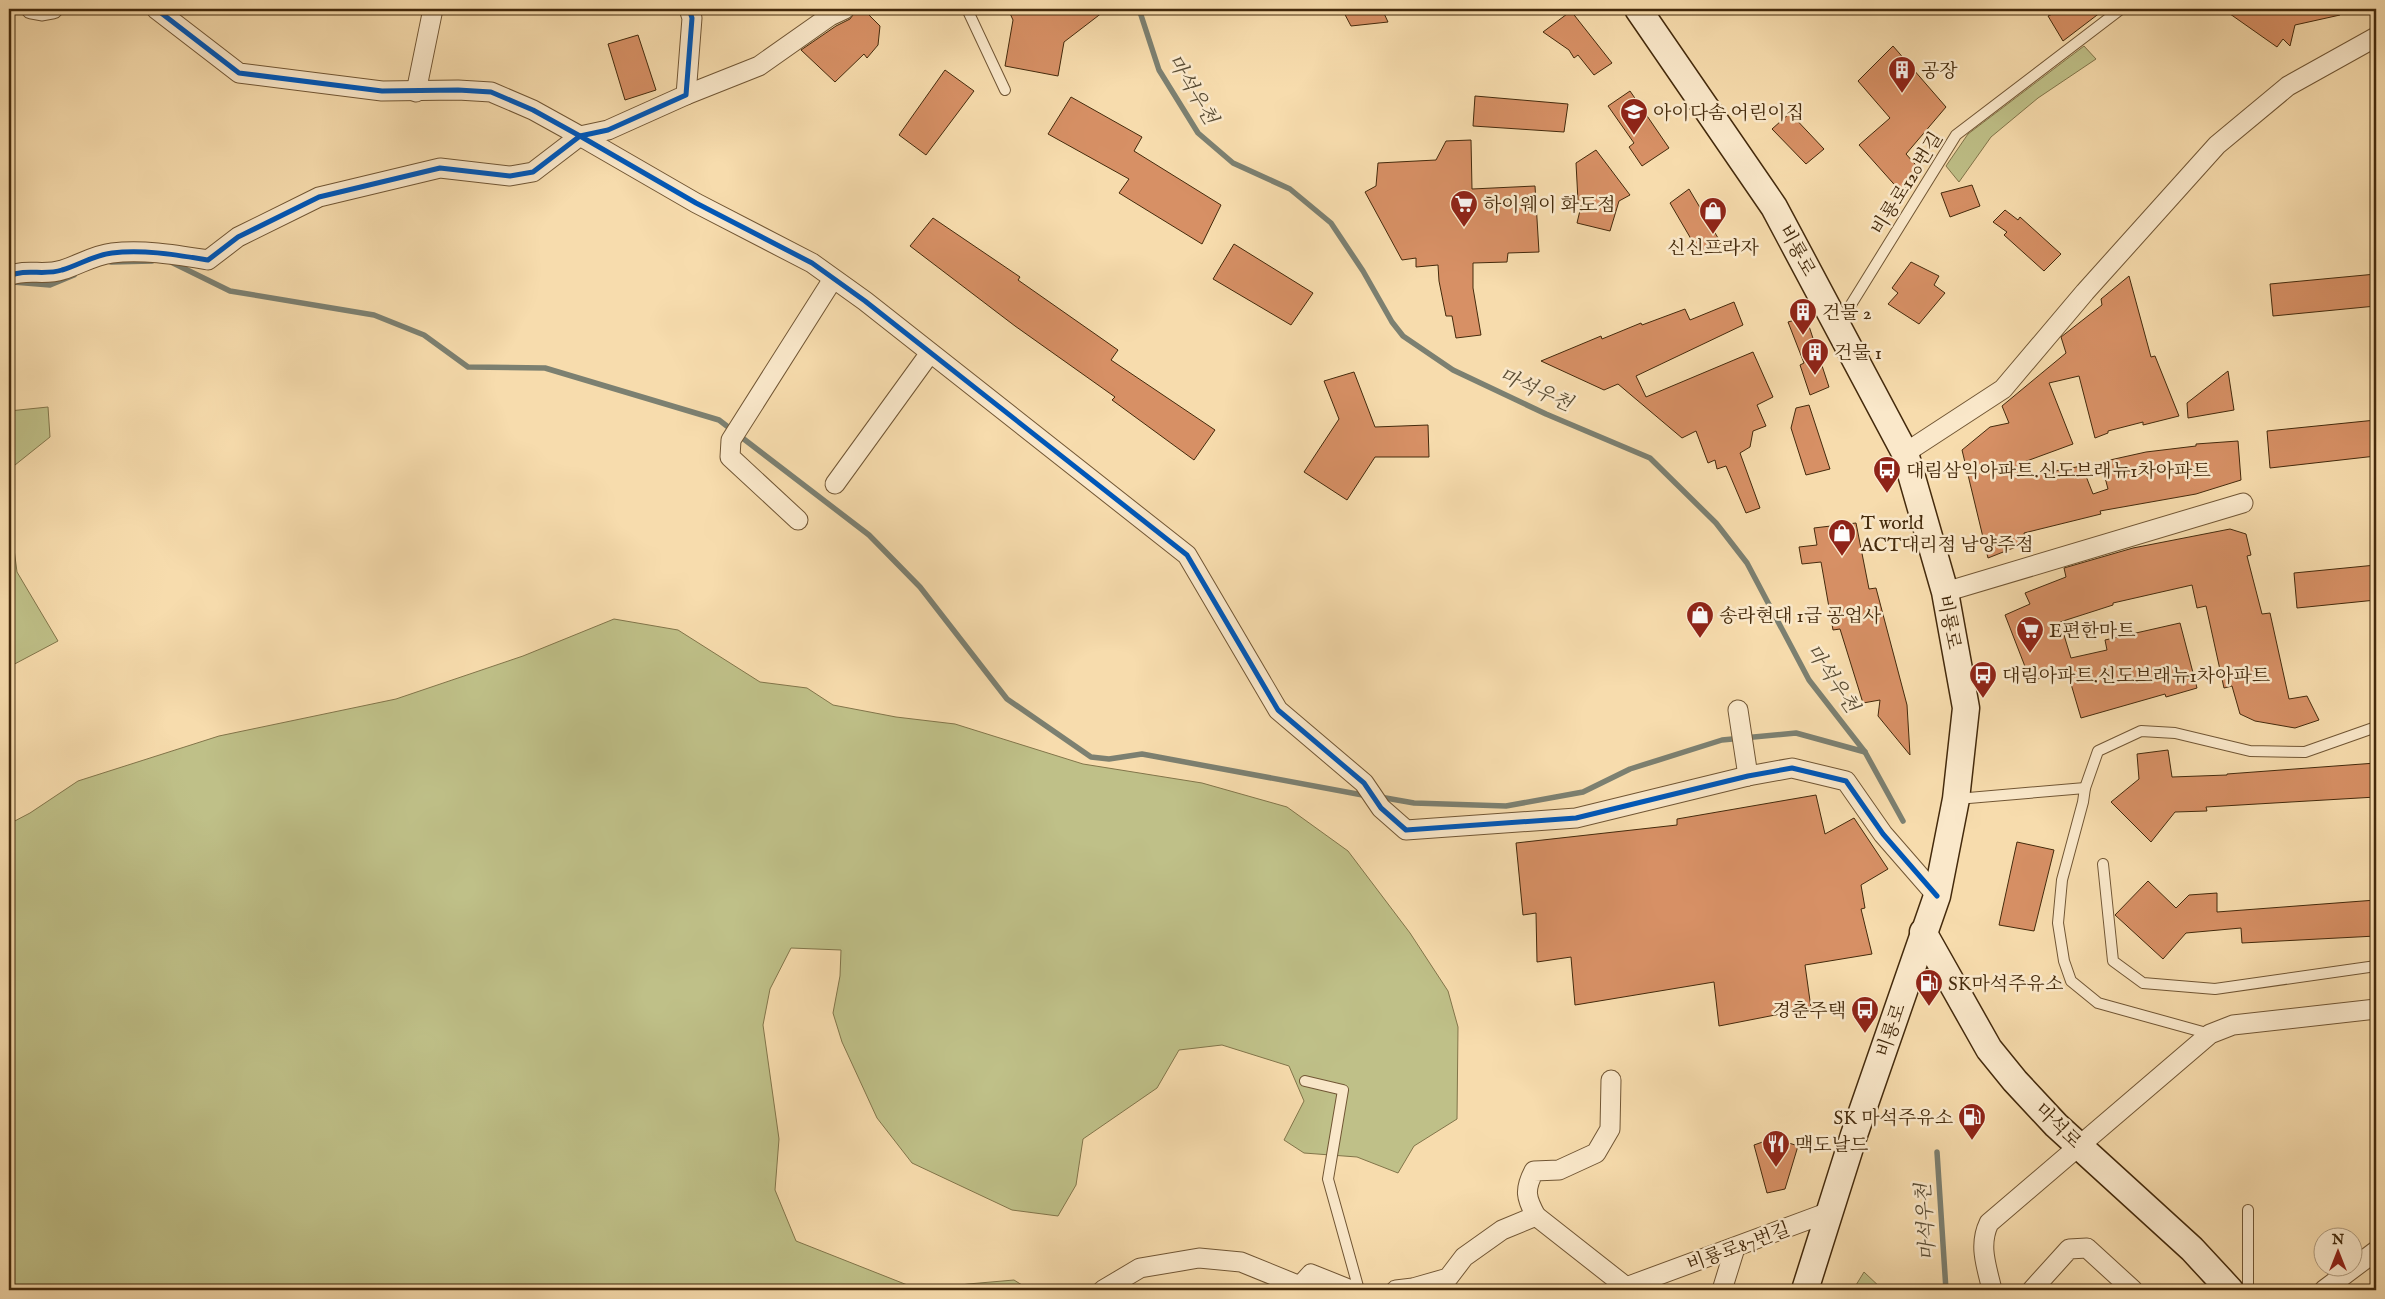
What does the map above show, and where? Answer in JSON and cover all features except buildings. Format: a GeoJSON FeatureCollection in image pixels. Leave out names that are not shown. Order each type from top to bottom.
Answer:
{"type":"FeatureCollection","features":[{"type":"Feature","properties":{"kind":"main road","name":"비룡로"},"geometry":{"type":"LineString","coordinates":[[1638,9],[1774,207],[1905,452],[1946,592],[1966,708],[1956,799],[1938,896],[1924,932],[1804,1290]]}},
{"type":"Feature","properties":{"kind":"main road","name":"마석로"},"geometry":{"type":"LineString","coordinates":[[1924,932],[1989,1049],[2015,1081],[2078,1145],[2192,1249],[2230,1290]]}},
{"type":"Feature","properties":{"kind":"street"},"geometry":{"type":"LineString","coordinates":[[31,9],[42,11],[53,9]]}},
{"type":"Feature","properties":{"kind":"street"},"geometry":{"type":"LineString","coordinates":[[156,9],[239,73],[382,92],[458,90],[491,92],[533,110],[696,203],[812,263],[930,353],[1186,555],[1278,710],[1364,783],[1381,808],[1406,830],[1576,818],[1748,776],[1792,768],[1846,781],[1883,834],[1938,896]]}},
{"type":"Feature","properties":{"kind":"street"},"geometry":{"type":"LineString","coordinates":[[416,92],[433,9]]}},
{"type":"Feature","properties":{"kind":"street"},"geometry":{"type":"LineString","coordinates":[[686,95],[692,18],[689,9]]}},
{"type":"Feature","properties":{"kind":"street"},"geometry":{"type":"LineString","coordinates":[[9,276],[20,271],[60,271],[86,259],[111,253],[140,252],[208,260],[238,237],[319,197],[440,168],[510,176],[533,172],[580,136],[608,130],[686,95],[759,66],[830,16],[845,9]]}},
{"type":"Feature","properties":{"kind":"street"},"geometry":{"type":"LineString","coordinates":[[1905,452],[2003,388],[2085,292],[2216,145],[2288,86],[2376,37]]}},
{"type":"Feature","properties":{"kind":"street"},"geometry":{"type":"LineString","coordinates":[[798,520],[730,457],[731,440],[833,279]]}},
{"type":"Feature","properties":{"kind":"street"},"geometry":{"type":"LineString","coordinates":[[835,484],[930,353]]}},
{"type":"Feature","properties":{"kind":"street"},"geometry":{"type":"LineString","coordinates":[[1946,592],[2243,503]]}},
{"type":"Feature","properties":{"kind":"street"},"geometry":{"type":"LineString","coordinates":[[1739,718],[1748,776]]}},
{"type":"Feature","properties":{"kind":"street"},"geometry":{"type":"LineString","coordinates":[[1992,1290],[1983,1248],[1984,1233],[1989,1223],[2210,1034],[2233,1025],[2376,1009]]}},
{"type":"Feature","properties":{"kind":"street"},"geometry":{"type":"LineString","coordinates":[[1396,1290],[1413,1288],[1448,1278],[1464,1257],[1502,1230],[1536,1216],[1527,1200],[1529,1181],[1534,1171],[1559,1170],[1596,1153],[1610,1129],[1611,1080]]}},
{"type":"Feature","properties":{"kind":"street","name":"비룡로87번길"},"geometry":{"type":"LineString","coordinates":[[1536,1216],[1622,1288],[1829,1212]]}},
{"type":"Feature","properties":{"kind":"street"},"geometry":{"type":"LineString","coordinates":[[1722,1290],[1735,1248]]}},
{"type":"Feature","properties":{"kind":"street"},"geometry":{"type":"LineString","coordinates":[[2032,1290],[2069,1249],[2087,1248],[2133,1290]]}},
{"type":"Feature","properties":{"kind":"street"},"geometry":{"type":"LineString","coordinates":[[2324,1290],[2376,1251]]}},
{"type":"Feature","properties":{"kind":"street"},"geometry":{"type":"LineString","coordinates":[[1103,1290],[1140,1268],[1199,1258],[1241,1262],[1303,1288],[1311,1274],[1351,1290]]}},
{"type":"Feature","properties":{"kind":"lane"},"geometry":{"type":"LineString","coordinates":[[967,9],[1005,90]]}},
{"type":"Feature","properties":{"kind":"lane","name":"비룡로120번길"},"geometry":{"type":"LineString","coordinates":[[1838,325],[1956,135],[2122,9]]}},
{"type":"Feature","properties":{"kind":"lane"},"geometry":{"type":"LineString","coordinates":[[2210,1034],[2098,1003],[2071,982],[2064,961],[2058,922],[2062,880],[2085,788],[2098,751],[2142,731],[2175,733],[2250,751],[2305,752],[2376,727]]}},
{"type":"Feature","properties":{"kind":"lane"},"geometry":{"type":"LineString","coordinates":[[1956,799],[2085,788]]}},
{"type":"Feature","properties":{"kind":"lane"},"geometry":{"type":"LineString","coordinates":[[2103,864],[2113,961],[2143,983],[2215,989],[2376,966]]}},
{"type":"Feature","properties":{"kind":"lane"},"geometry":{"type":"LineString","coordinates":[[1305,1081],[1343,1090],[1328,1179],[1359,1290]]}},
{"type":"Feature","properties":{"kind":"lane"},"geometry":{"type":"LineString","coordinates":[[2248,1210],[2248,1290]]}},
{"type":"Feature","properties":{"kind":"green space"},"geometry":{"type":"Polygon","coordinates":[[[2084,46],[2096,59],[2038,98],[1991,137],[1959,182],[1946,166],[1968,134],[2084,46]]]}},
{"type":"Feature","properties":{"kind":"green space"},"geometry":{"type":"Polygon","coordinates":[[[48,407],[50,437],[10,469],[10,518],[17,572],[58,641],[9,667],[9,411],[48,407]]]}},
{"type":"Feature","properties":{"kind":"green space"},"geometry":{"type":"Polygon","coordinates":[[[614,619],[678,630],[760,682],[807,688],[833,705],[896,717],[955,724],[1083,764],[1202,783],[1287,807],[1348,851],[1410,933],[1448,991],[1458,1027],[1457,1119],[1414,1146],[1398,1173],[1357,1157],[1304,1153],[1284,1140],[1304,1101],[1289,1066],[1222,1045],[1179,1050],[1157,1088],[1083,1139],[1076,1185],[1058,1216],[1012,1210],[912,1163],[877,1118],[842,1042],[833,1013],[840,976],[841,950],[791,948],[770,989],[763,1025],[779,1139],[775,1190],[796,1241],[920,1290],[9,1290],[9,824],[30,813],[78,781],[219,736],[396,699],[523,656],[614,619]]]}},
{"type":"Feature","properties":{"kind":"green space"},"geometry":{"type":"Polygon","coordinates":[[[1864,1272],[1883,1290],[1853,1290],[1864,1272]]]}},
{"type":"Feature","properties":{"kind":"green space"},"geometry":{"type":"Polygon","coordinates":[[[1014,1280],[1030,1290],[928,1290],[968,1284],[1014,1280]]]}},
{"type":"Feature","properties":{"kind":"waterway","name":"마석우천"},"geometry":{"type":"LineString","coordinates":[[1139,9],[1159,70],[1198,133],[1233,163],[1290,189],[1331,223],[1363,271],[1392,322],[1403,336],[1453,370],[1546,414],[1650,458],[1716,523],[1747,563],[1809,680],[1865,752],[1903,821]]}},
{"type":"Feature","properties":{"kind":"waterway"},"geometry":{"type":"LineString","coordinates":[[111,262],[152,261]]}},
{"type":"Feature","properties":{"kind":"waterway"},"geometry":{"type":"LineString","coordinates":[[171,262],[230,291],[374,315],[424,335],[468,367],[545,368],[719,420],[869,535],[920,587],[1007,699],[1091,757],[1109,759],[1142,754],[1368,796]]}},
{"type":"Feature","properties":{"kind":"waterway"},"geometry":{"type":"LineString","coordinates":[[13,282],[50,285],[74,275]]}},
{"type":"Feature","properties":{"kind":"waterway"},"geometry":{"type":"LineString","coordinates":[[1380,797],[1414,803],[1506,806],[1583,792],[1630,769],[1722,740],[1796,733],[1865,752]]}},
{"type":"Feature","properties":{"kind":"waterway","name":"마석우천"},"geometry":{"type":"LineString","coordinates":[[1937,1152],[1946,1290]]}},
{"type":"Feature","properties":{"kind":"cycle path"},"geometry":{"type":"LineString","coordinates":[[9,276],[22,273],[55,272],[99,256],[124,252],[160,253],[208,260],[238,237],[319,197],[440,168],[510,176],[533,172],[580,136],[533,110],[491,92],[458,90],[382,91],[239,73],[156,9]]}},
{"type":"Feature","properties":{"kind":"cycle path"},"geometry":{"type":"LineString","coordinates":[[689,9],[692,18],[686,95],[608,130],[580,136],[696,203],[812,263],[865,301],[1187,555],[1278,710],[1364,783],[1381,808],[1406,830],[1576,818],[1748,776],[1792,768],[1846,781],[1883,834],[1937,896]]}},
{"type":"Feature","properties":{"kind":"place","name":"공장"},"geometry":{"type":"Point","coordinates":[1902,94]}},
{"type":"Feature","properties":{"kind":"place","name":"아이다솜 어린이집"},"geometry":{"type":"Point","coordinates":[1634,136]}},
{"type":"Feature","properties":{"kind":"place","name":"하이웨이 화도점"},"geometry":{"type":"Point","coordinates":[1464,228]}},
{"type":"Feature","properties":{"kind":"place","name":"신신프라자"},"geometry":{"type":"Point","coordinates":[1713,235]}},
{"type":"Feature","properties":{"kind":"place","name":"건물 2"},"geometry":{"type":"Point","coordinates":[1803,336]}},
{"type":"Feature","properties":{"kind":"place","name":"건물 1"},"geometry":{"type":"Point","coordinates":[1815,376]}},
{"type":"Feature","properties":{"kind":"place","name":"대림삼익아파트.신도브래뉴1차아파트"},"geometry":{"type":"Point","coordinates":[1887,494]}},
{"type":"Feature","properties":{"kind":"place","name":"T world ACT대리점 남양주점"},"geometry":{"type":"Point","coordinates":[1842,557]}},
{"type":"Feature","properties":{"kind":"place","name":"송라현대 1급 공업사"},"geometry":{"type":"Point","coordinates":[1700,639]}},
{"type":"Feature","properties":{"kind":"place","name":"E편한마트"},"geometry":{"type":"Point","coordinates":[2030,654]}},
{"type":"Feature","properties":{"kind":"place","name":"대림아파트.신도브래뉴1차아파트"},"geometry":{"type":"Point","coordinates":[1983,699]}},
{"type":"Feature","properties":{"kind":"place","name":"SK마석주유소"},"geometry":{"type":"Point","coordinates":[1929,1007]}},
{"type":"Feature","properties":{"kind":"place","name":"경춘주택"},"geometry":{"type":"Point","coordinates":[1865,1034]}},
{"type":"Feature","properties":{"kind":"place","name":"SK 마석주유소"},"geometry":{"type":"Point","coordinates":[1972,1141]}},
{"type":"Feature","properties":{"kind":"place","name":"맥도날드"},"geometry":{"type":"Point","coordinates":[1776,1168]}}]}
